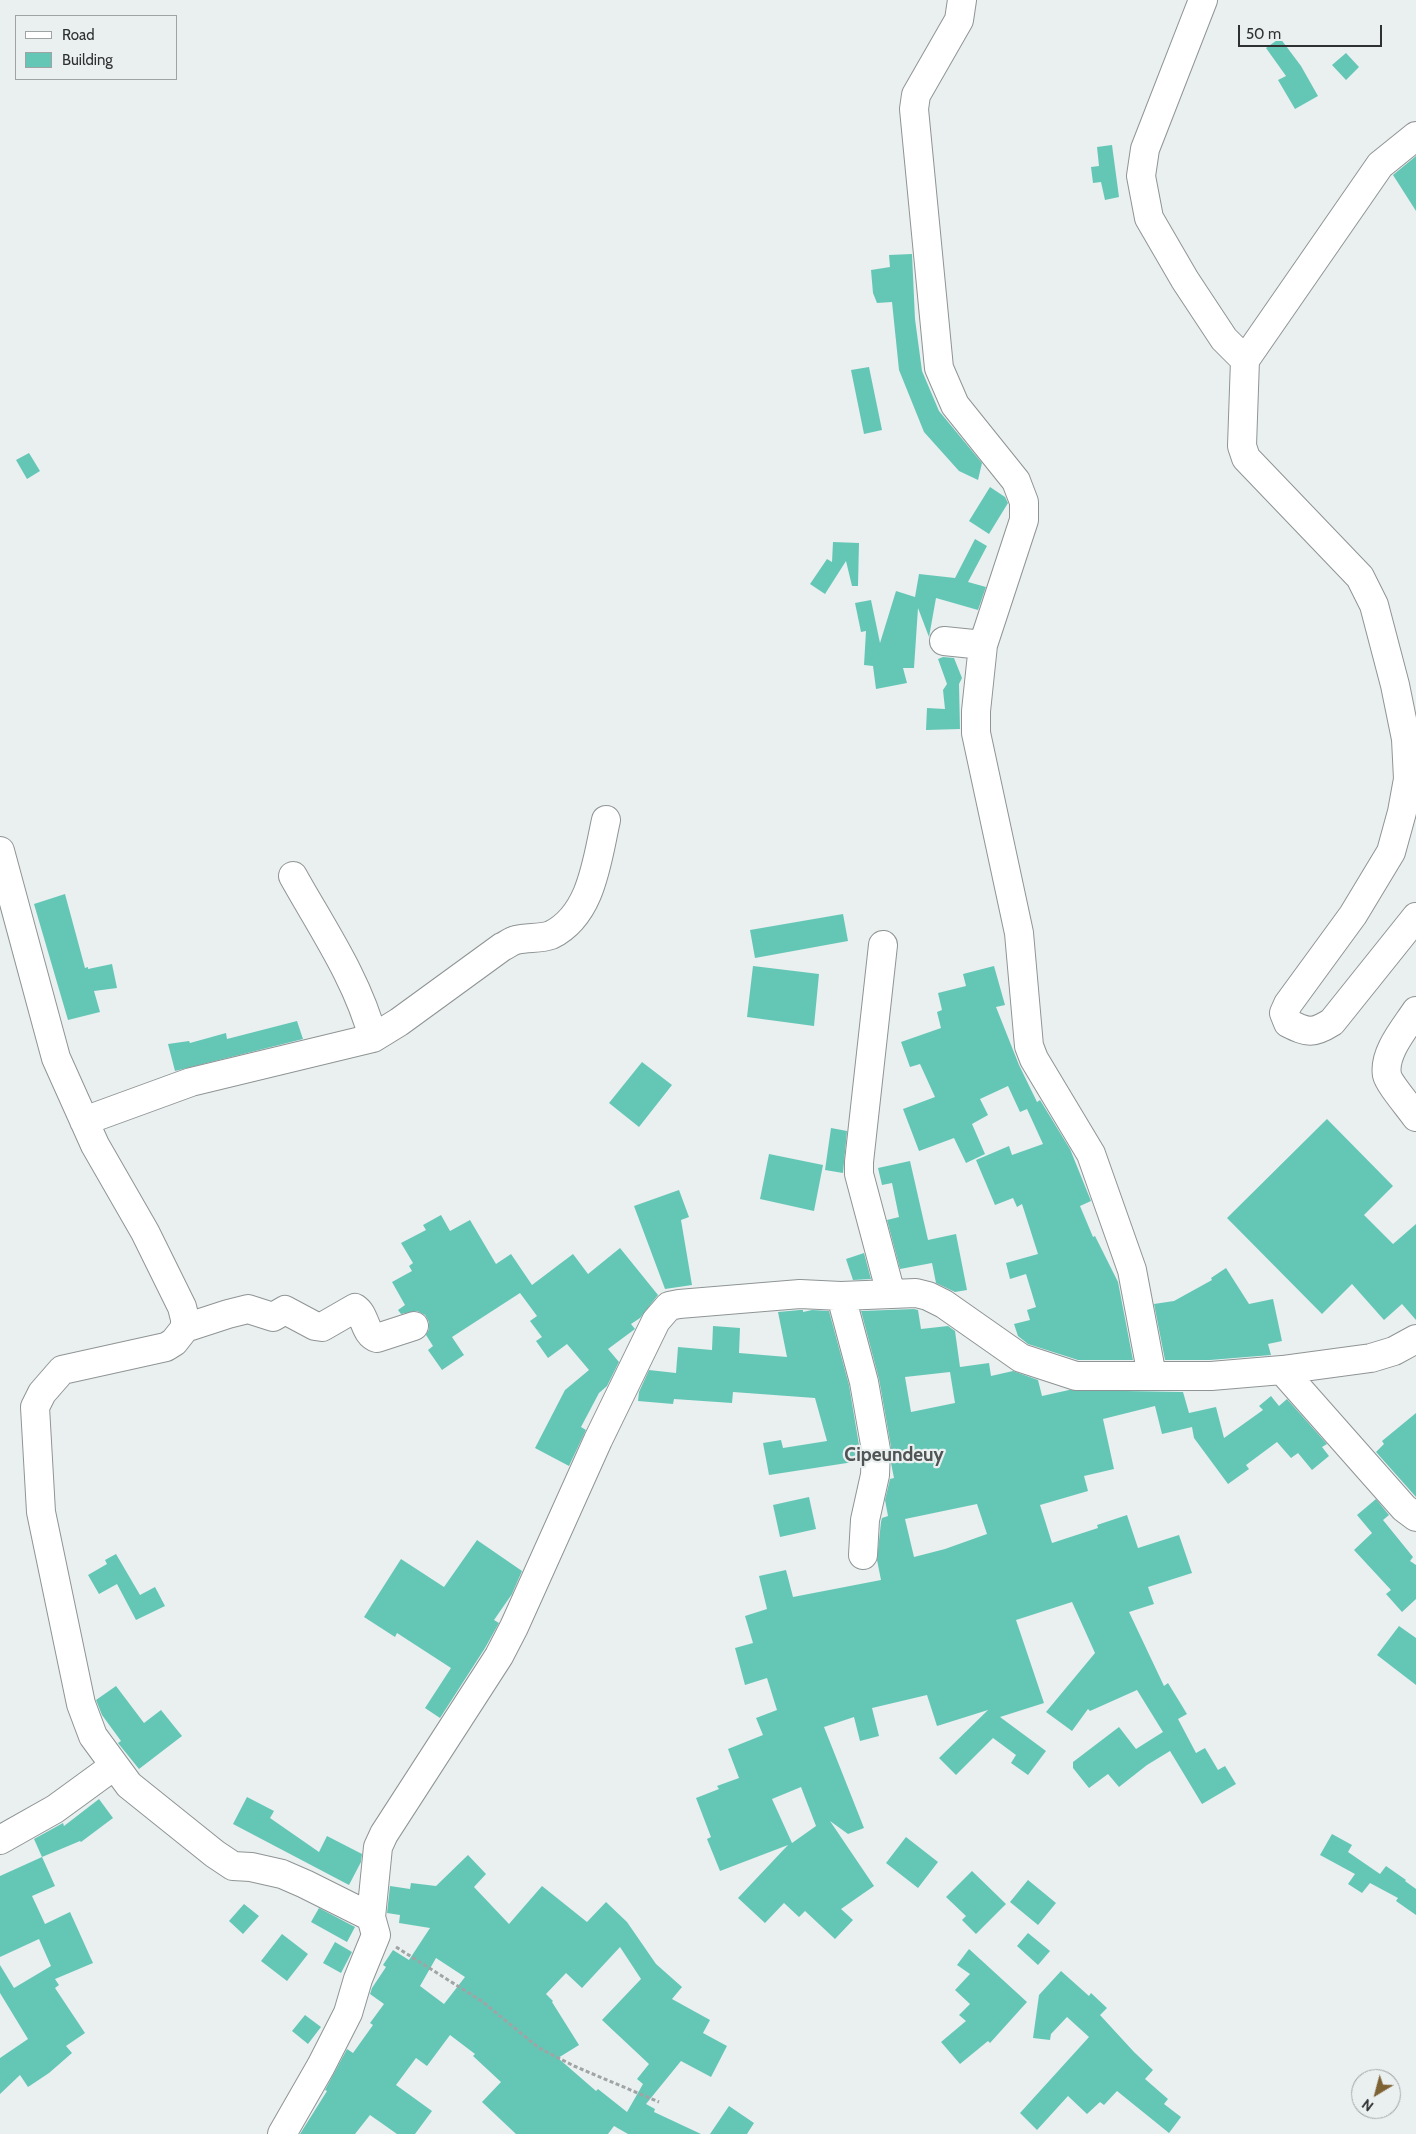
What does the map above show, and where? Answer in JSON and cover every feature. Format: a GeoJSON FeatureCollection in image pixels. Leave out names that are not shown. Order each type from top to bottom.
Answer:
{"type":"FeatureCollection","features":[{"type":"Feature","properties":{"kind":"street"},"geometry":{"type":"LineString","coordinates":[[962,0],[959,20],[916,95],[914,109],[939,368],[955,405],[1016,481],[1024,502],[1024,520],[983,645],[976,711],[976,733],[1019,933],[1030,1046],[1034,1059],[1091,1154],[1132,1270],[1152,1376]]}},
{"type":"Feature","properties":{"kind":"street"},"geometry":{"type":"LineString","coordinates":[[1203,0],[1145,149],[1141,176],[1150,218],[1154,226],[1185,280],[1224,339],[1245,360]]}},
{"type":"Feature","properties":{"kind":"street"},"geometry":{"type":"LineString","coordinates":[[1416,136],[1380,165],[1245,360],[1242,446],[1246,458],[1360,577],[1374,606],[1395,685],[1406,739],[1408,779],[1402,812],[1391,852],[1353,915],[1288,1004],[1284,1013],[1288,1023],[1310,1032],[1320,1030],[1332,1022],[1416,917]]}},
{"type":"Feature","properties":{"kind":"street"},"geometry":{"type":"LineString","coordinates":[[944,641],[983,645]]}},
{"type":"Feature","properties":{"kind":"street"},"geometry":{"type":"LineString","coordinates":[[84,1121],[191,1082],[373,1038],[399,1022],[502,947],[515,940],[549,936],[569,923],[578,911],[589,888],[606,820]]}},
{"type":"Feature","properties":{"kind":"street"},"geometry":{"type":"LineString","coordinates":[[0,851],[56,1058],[84,1121],[145,1232],[171,1284],[182,1308],[185,1328]]}},
{"type":"Feature","properties":{"kind":"street"},"geometry":{"type":"LineString","coordinates":[[292,876],[350,978],[368,1017],[373,1038]]}},
{"type":"Feature","properties":{"kind":"street"},"geometry":{"type":"LineString","coordinates":[[883,945],[859,1174],[891,1294]]}},
{"type":"Feature","properties":{"kind":"street"},"geometry":{"type":"LineString","coordinates":[[1416,1011],[1392,1050],[1387,1064],[1387,1076],[1416,1117]]}},
{"type":"Feature","properties":{"kind":"street"},"geometry":{"type":"LineString","coordinates":[[282,2134],[348,2013],[373,1926],[378,1847],[384,1834],[498,1656],[514,1627],[594,1449],[656,1320],[669,1306],[800,1294],[841,1296],[916,1293],[928,1296],[944,1304],[1021,1358],[1076,1376],[1211,1376],[1282,1370],[1371,1358],[1394,1352],[1416,1339]]}},
{"type":"Feature","properties":{"kind":"street"},"geometry":{"type":"LineString","coordinates":[[841,1296],[864,1382],[876,1450],[875,1475],[866,1520],[863,1555]]}},
{"type":"Feature","properties":{"kind":"street"},"geometry":{"type":"LineString","coordinates":[[373,1926],[305,1884],[282,1874],[251,1867],[233,1866],[215,1854],[129,1785],[93,1736],[80,1704],[41,1512],[35,1407],[42,1393],[62,1370],[166,1347],[174,1342],[185,1328],[228,1314],[248,1310],[274,1317],[285,1310],[315,1326],[322,1327],[355,1308],[361,1314],[370,1335],[376,1338],[414,1326]]}},
{"type":"Feature","properties":{"kind":"street"},"geometry":{"type":"LineString","coordinates":[[1282,1370],[1404,1508],[1416,1517]]}},
{"type":"Feature","properties":{"kind":"street"},"geometry":{"type":"LineString","coordinates":[[0,1840],[55,1809],[114,1766]]}},
{"type":"Feature","properties":{"kind":"path"},"geometry":{"type":"LineString","coordinates":[[373,1926],[483,2002],[539,2048],[574,2066],[659,2102]]}},
{"type":"Feature","properties":{"kind":"building"},"geometry":{"type":"Polygon","coordinates":[[[1280,38],[1301,66],[1318,96],[1295,109],[1278,80],[1286,76],[1266,48],[1280,38]]]}},
{"type":"Feature","properties":{"kind":"building"},"geometry":{"type":"Polygon","coordinates":[[[1346,53],[1359,67],[1346,80],[1332,65],[1346,53]]]}},
{"type":"Feature","properties":{"kind":"building"},"geometry":{"type":"Polygon","coordinates":[[[1112,145],[1119,197],[1105,200],[1101,182],[1093,183],[1091,167],[1099,166],[1097,147],[1112,145]]]}},
{"type":"Feature","properties":{"kind":"building"},"geometry":{"type":"Polygon","coordinates":[[[1416,156],[1416,211],[1393,175],[1416,156]]]}},
{"type":"Feature","properties":{"kind":"building"},"geometry":{"type":"Polygon","coordinates":[[[912,254],[915,319],[922,371],[939,411],[982,463],[978,480],[959,471],[924,432],[899,370],[892,302],[877,303],[873,293],[871,270],[890,267],[889,255],[912,254]]]}},
{"type":"Feature","properties":{"kind":"building"},"geometry":{"type":"Polygon","coordinates":[[[869,367],[882,430],[864,434],[851,370],[869,367]]]}},
{"type":"Feature","properties":{"kind":"building"},"geometry":{"type":"Polygon","coordinates":[[[29,453],[40,471],[27,479],[16,460],[29,453]]]}},
{"type":"Feature","properties":{"kind":"building"},"geometry":{"type":"Polygon","coordinates":[[[990,487],[1005,497],[1008,503],[989,534],[969,521],[990,487]]]}},
{"type":"Feature","properties":{"kind":"building"},"geometry":{"type":"Polygon","coordinates":[[[975,539],[987,546],[968,582],[986,587],[978,610],[936,598],[929,637],[918,608],[914,668],[903,668],[907,683],[876,689],[873,666],[864,665],[866,631],[861,632],[855,603],[871,600],[880,643],[896,591],[915,597],[919,574],[955,578],[975,539]]]}},
{"type":"Feature","properties":{"kind":"building"},"geometry":{"type":"Polygon","coordinates":[[[833,542],[859,543],[858,586],[852,586],[846,561],[825,594],[810,584],[827,559],[832,562],[833,542]]]}},
{"type":"Feature","properties":{"kind":"building"},"geometry":{"type":"Polygon","coordinates":[[[943,657],[954,658],[962,678],[959,684],[960,729],[926,730],[927,708],[945,709],[943,690],[947,684],[938,659],[943,657]]]}},
{"type":"Feature","properties":{"kind":"building"},"geometry":{"type":"Polygon","coordinates":[[[65,894],[85,968],[112,964],[117,988],[94,991],[100,1012],[68,1020],[34,904],[65,894]]]}},
{"type":"Feature","properties":{"kind":"building"},"geometry":{"type":"Polygon","coordinates":[[[843,914],[848,941],[755,958],[750,930],[843,914]]]}},
{"type":"Feature","properties":{"kind":"building"},"geometry":{"type":"Polygon","coordinates":[[[753,966],[819,974],[814,1026],[747,1017],[753,966]]]}},
{"type":"Feature","properties":{"kind":"building"},"geometry":{"type":"Polygon","coordinates":[[[994,966],[1005,1005],[996,1007],[1019,1065],[1037,1102],[1040,1100],[1070,1149],[1091,1201],[1080,1206],[1093,1237],[1095,1236],[1118,1282],[1133,1360],[1078,1360],[1028,1344],[1018,1336],[1014,1324],[1030,1320],[1027,1310],[1036,1307],[1026,1274],[1010,1279],[1006,1263],[1038,1254],[1022,1204],[1017,1207],[1013,1198],[995,1205],[976,1160],[1009,1146],[1012,1155],[1043,1144],[1027,1109],[1020,1112],[1008,1086],[980,1099],[988,1115],[972,1124],[985,1154],[966,1163],[954,1138],[919,1151],[903,1109],[935,1097],[920,1064],[910,1067],[901,1042],[941,1028],[937,1012],[942,1010],[938,993],[966,986],[963,974],[994,966]]]}},
{"type":"Feature","properties":{"kind":"building"},"geometry":{"type":"Polygon","coordinates":[[[297,1021],[303,1039],[175,1071],[168,1044],[189,1041],[190,1043],[226,1033],[227,1039],[297,1021]]]}},
{"type":"Feature","properties":{"kind":"building"},"geometry":{"type":"Polygon","coordinates":[[[642,1062],[672,1085],[639,1127],[609,1103],[642,1062]]]}},
{"type":"Feature","properties":{"kind":"building"},"geometry":{"type":"Polygon","coordinates":[[[1327,1119],[1393,1186],[1364,1215],[1393,1244],[1416,1224],[1416,1320],[1402,1304],[1384,1320],[1352,1284],[1322,1314],[1227,1218],[1327,1119]]]}},
{"type":"Feature","properties":{"kind":"building"},"geometry":{"type":"Polygon","coordinates":[[[831,1128],[847,1131],[843,1173],[825,1170],[831,1128]]]}},
{"type":"Feature","properties":{"kind":"building"},"geometry":{"type":"Polygon","coordinates":[[[769,1154],[823,1165],[814,1211],[760,1199],[769,1154]]]}},
{"type":"Feature","properties":{"kind":"building"},"geometry":{"type":"Polygon","coordinates":[[[910,1161],[928,1240],[956,1234],[967,1290],[955,1292],[936,1283],[932,1263],[900,1269],[887,1220],[899,1217],[892,1183],[882,1185],[878,1168],[910,1161]]]}},
{"type":"Feature","properties":{"kind":"building"},"geometry":{"type":"Polygon","coordinates":[[[679,1190],[689,1217],[681,1220],[692,1285],[665,1289],[634,1206],[679,1190]]]}},
{"type":"Feature","properties":{"kind":"building"},"geometry":{"type":"Polygon","coordinates":[[[441,1215],[450,1231],[470,1220],[496,1264],[511,1254],[532,1285],[573,1254],[588,1274],[620,1248],[658,1295],[640,1318],[631,1324],[635,1329],[608,1349],[619,1362],[607,1386],[599,1393],[581,1427],[586,1430],[569,1466],[535,1448],[565,1390],[589,1370],[567,1344],[548,1358],[536,1341],[542,1337],[530,1321],[537,1316],[520,1293],[452,1337],[464,1355],[442,1370],[428,1350],[433,1346],[426,1335],[429,1329],[429,1322],[425,1315],[417,1311],[401,1314],[398,1310],[405,1305],[392,1282],[412,1271],[409,1266],[413,1263],[401,1243],[426,1230],[423,1225],[441,1215]]]}},
{"type":"Feature","properties":{"kind":"building"},"geometry":{"type":"Polygon","coordinates":[[[864,1253],[871,1279],[853,1280],[846,1259],[864,1253]]]}},
{"type":"Feature","properties":{"kind":"building"},"geometry":{"type":"Polygon","coordinates":[[[1226,1268],[1249,1304],[1273,1299],[1282,1341],[1268,1344],[1271,1355],[1210,1360],[1165,1360],[1154,1304],[1174,1301],[1212,1280],[1211,1278],[1226,1268]]]}},
{"type":"Feature","properties":{"kind":"building"},"geometry":{"type":"Polygon","coordinates":[[[803,1310],[803,1312],[812,1310],[829,1311],[849,1385],[860,1461],[769,1475],[763,1443],[781,1440],[783,1448],[827,1441],[815,1398],[733,1392],[732,1403],[674,1399],[673,1404],[638,1401],[639,1392],[649,1370],[676,1373],[678,1347],[712,1350],[713,1326],[740,1328],[739,1353],[787,1357],[778,1312],[803,1310]]]}},
{"type":"Feature","properties":{"kind":"building"},"geometry":{"type":"Polygon","coordinates":[[[918,1310],[921,1329],[948,1326],[955,1331],[960,1367],[989,1363],[991,1376],[1013,1371],[1038,1380],[1042,1396],[1069,1390],[1183,1392],[1189,1413],[1216,1407],[1224,1438],[1263,1410],[1259,1406],[1271,1396],[1279,1406],[1287,1399],[1327,1444],[1322,1447],[1329,1456],[1312,1470],[1298,1453],[1291,1458],[1277,1442],[1246,1465],[1249,1469],[1228,1484],[1194,1438],[1192,1427],[1162,1434],[1155,1406],[1103,1419],[1114,1469],[1084,1476],[1088,1491],[1040,1505],[1052,1543],[1098,1528],[1097,1525],[1127,1515],[1138,1548],[1179,1535],[1192,1573],[1148,1587],[1154,1604],[1129,1612],[1164,1686],[1168,1683],[1187,1714],[1178,1719],[1196,1753],[1205,1748],[1218,1770],[1225,1766],[1236,1784],[1202,1804],[1170,1751],[1147,1765],[1119,1787],[1108,1774],[1089,1788],[1073,1768],[1073,1762],[1119,1727],[1136,1749],[1163,1732],[1137,1690],[1090,1711],[1088,1709],[1072,1731],[1046,1712],[1095,1653],[1072,1602],[1016,1620],[1044,1703],[1000,1717],[1046,1751],[1028,1775],[1011,1763],[1016,1755],[993,1738],[956,1775],[939,1758],[988,1710],[937,1726],[927,1695],[872,1708],[879,1736],[860,1741],[854,1717],[824,1727],[864,1828],[848,1834],[830,1821],[874,1886],[841,1909],[853,1920],[835,1939],[805,1911],[799,1917],[784,1903],[765,1923],[738,1898],[788,1845],[720,1871],[707,1839],[711,1837],[696,1798],[719,1789],[717,1786],[739,1778],[728,1749],[763,1735],[756,1718],[777,1710],[767,1678],[745,1685],[735,1648],[753,1643],[745,1616],[767,1609],[759,1576],[786,1570],[793,1597],[881,1580],[877,1560],[881,1522],[882,1518],[888,1516],[885,1500],[890,1479],[894,1478],[891,1463],[891,1447],[879,1379],[861,1311],[918,1310]],[[950,1372],[905,1377],[911,1412],[955,1403],[950,1372]],[[977,1504],[905,1519],[914,1557],[945,1549],[987,1534],[977,1504]],[[801,1787],[772,1799],[792,1843],[816,1826],[801,1787]]]}},
{"type":"Feature","properties":{"kind":"building"},"geometry":{"type":"Polygon","coordinates":[[[1416,1413],[1416,1497],[1376,1452],[1384,1444],[1382,1441],[1416,1413]]]}},
{"type":"Feature","properties":{"kind":"building"},"geometry":{"type":"Polygon","coordinates":[[[809,1497],[816,1529],[780,1537],[773,1505],[809,1497]]]}},
{"type":"Feature","properties":{"kind":"building"},"geometry":{"type":"Polygon","coordinates":[[[1376,1499],[1389,1515],[1383,1520],[1413,1557],[1410,1561],[1416,1565],[1416,1599],[1402,1612],[1386,1594],[1391,1590],[1354,1550],[1372,1533],[1357,1515],[1376,1499]]]}},
{"type":"Feature","properties":{"kind":"building"},"geometry":{"type":"Polygon","coordinates":[[[477,1540],[522,1571],[512,1594],[494,1620],[499,1623],[440,1718],[425,1708],[451,1668],[397,1633],[395,1637],[364,1617],[401,1559],[444,1587],[477,1540]]]}},
{"type":"Feature","properties":{"kind":"building"},"geometry":{"type":"Polygon","coordinates":[[[116,1554],[140,1595],[155,1587],[165,1606],[136,1620],[117,1584],[99,1594],[88,1575],[107,1564],[105,1560],[116,1554]]]}},
{"type":"Feature","properties":{"kind":"building"},"geometry":{"type":"Polygon","coordinates":[[[1399,1626],[1416,1638],[1416,1685],[1377,1655],[1399,1626]]]}},
{"type":"Feature","properties":{"kind":"building"},"geometry":{"type":"Polygon","coordinates":[[[116,1686],[144,1723],[161,1710],[182,1736],[139,1769],[118,1743],[121,1741],[102,1715],[96,1700],[116,1686]]]}},
{"type":"Feature","properties":{"kind":"building"},"geometry":{"type":"Polygon","coordinates":[[[247,1797],[274,1811],[270,1818],[319,1852],[327,1836],[362,1854],[361,1862],[349,1885],[233,1824],[247,1797]]]}},
{"type":"Feature","properties":{"kind":"building"},"geometry":{"type":"Polygon","coordinates":[[[99,1799],[113,1818],[81,1842],[42,1857],[34,1839],[63,1823],[64,1826],[99,1799]]]}},
{"type":"Feature","properties":{"kind":"building"},"geometry":{"type":"Polygon","coordinates":[[[1332,1834],[1352,1845],[1348,1852],[1380,1874],[1386,1866],[1416,1889],[1416,1915],[1396,1901],[1398,1898],[1370,1883],[1362,1893],[1348,1884],[1355,1874],[1320,1855],[1332,1834]]]}},
{"type":"Feature","properties":{"kind":"building"},"geometry":{"type":"Polygon","coordinates":[[[906,1837],[938,1862],[918,1888],[886,1863],[906,1837]]]}},
{"type":"Feature","properties":{"kind":"building"},"geometry":{"type":"Polygon","coordinates":[[[468,1855],[486,1874],[474,1887],[509,1924],[542,1886],[587,1922],[606,1902],[627,1922],[656,1964],[682,1987],[672,1999],[710,2020],[703,2033],[727,2046],[711,2077],[681,2061],[646,2104],[655,2109],[654,2112],[701,2134],[628,2134],[614,2126],[608,2134],[516,2134],[482,2102],[501,2082],[473,2056],[475,2054],[450,2035],[427,2066],[416,2058],[396,2085],[432,2111],[415,2134],[397,2134],[370,2115],[355,2134],[300,2134],[327,2091],[325,2090],[347,2049],[353,2053],[373,2025],[370,2023],[384,2004],[370,1994],[386,1967],[383,1965],[393,1950],[409,1960],[430,1928],[399,1923],[400,1915],[387,1913],[390,1886],[410,1889],[411,1883],[436,1886],[468,1855]],[[620,1947],[582,1988],[566,1973],[546,1994],[553,2001],[579,2045],[558,2058],[596,2091],[598,2089],[627,2112],[643,2084],[637,2079],[649,2064],[602,2020],[641,1979],[620,1947]],[[436,1958],[420,1986],[444,2004],[465,1977],[436,1958]]]}},
{"type":"Feature","properties":{"kind":"building"},"geometry":{"type":"Polygon","coordinates":[[[42,1857],[55,1886],[32,1896],[45,1924],[70,1912],[93,1963],[55,1979],[59,1985],[55,1988],[85,2033],[66,2046],[72,2053],[49,2073],[28,2087],[20,2075],[0,2094],[0,2058],[28,2039],[0,1993],[0,1965],[14,1988],[51,1966],[39,1939],[0,1957],[0,1876],[42,1857]]]}},
{"type":"Feature","properties":{"kind":"building"},"geometry":{"type":"Polygon","coordinates":[[[972,1871],[1006,1904],[976,1934],[962,1920],[966,1916],[946,1897],[972,1871]]]}},
{"type":"Feature","properties":{"kind":"building"},"geometry":{"type":"Polygon","coordinates":[[[1028,1880],[1056,1903],[1038,1925],[1010,1902],[1028,1880]]]}},
{"type":"Feature","properties":{"kind":"building"},"geometry":{"type":"Polygon","coordinates":[[[244,1904],[259,1916],[243,1934],[229,1921],[244,1904]]]}},
{"type":"Feature","properties":{"kind":"building"},"geometry":{"type":"Polygon","coordinates":[[[319,1908],[355,1927],[347,1942],[311,1922],[319,1908]]]}},
{"type":"Feature","properties":{"kind":"building"},"geometry":{"type":"Polygon","coordinates":[[[1028,1933],[1050,1951],[1038,1965],[1017,1946],[1028,1933]]]}},
{"type":"Feature","properties":{"kind":"building"},"geometry":{"type":"Polygon","coordinates":[[[282,1934],[308,1954],[287,1981],[261,1961],[282,1934]]]}},
{"type":"Feature","properties":{"kind":"building"},"geometry":{"type":"Polygon","coordinates":[[[335,1942],[352,1952],[341,1973],[323,1963],[335,1942]]]}},
{"type":"Feature","properties":{"kind":"building"},"geometry":{"type":"Polygon","coordinates":[[[969,1949],[1027,2002],[990,2043],[988,2041],[960,2064],[941,2042],[966,2021],[959,2015],[970,2004],[955,1990],[970,1974],[957,1965],[969,1949]]]}},
{"type":"Feature","properties":{"kind":"building"},"geometry":{"type":"Polygon","coordinates":[[[1061,1971],[1089,1996],[1091,1993],[1107,2008],[1100,2015],[1153,2070],[1145,2079],[1168,2099],[1164,2104],[1181,2117],[1169,2133],[1117,2091],[1104,2105],[1100,2102],[1087,2114],[1068,2096],[1037,2130],[1020,2113],[1089,2037],[1067,2017],[1051,2034],[1050,2040],[1033,2038],[1039,1995],[1061,1971]]]}},
{"type":"Feature","properties":{"kind":"building"},"geometry":{"type":"Polygon","coordinates":[[[305,2015],[321,2027],[308,2044],[292,2031],[305,2015]]]}},
{"type":"Feature","properties":{"kind":"building"},"geometry":{"type":"Polygon","coordinates":[[[729,2106],[754,2123],[747,2134],[710,2134],[729,2106]]]}},
{"type":"Feature","properties":{"kind":"district","name":"Cipeundeuy"},"geometry":{"type":"Point","coordinates":[894,1455]}}]}
